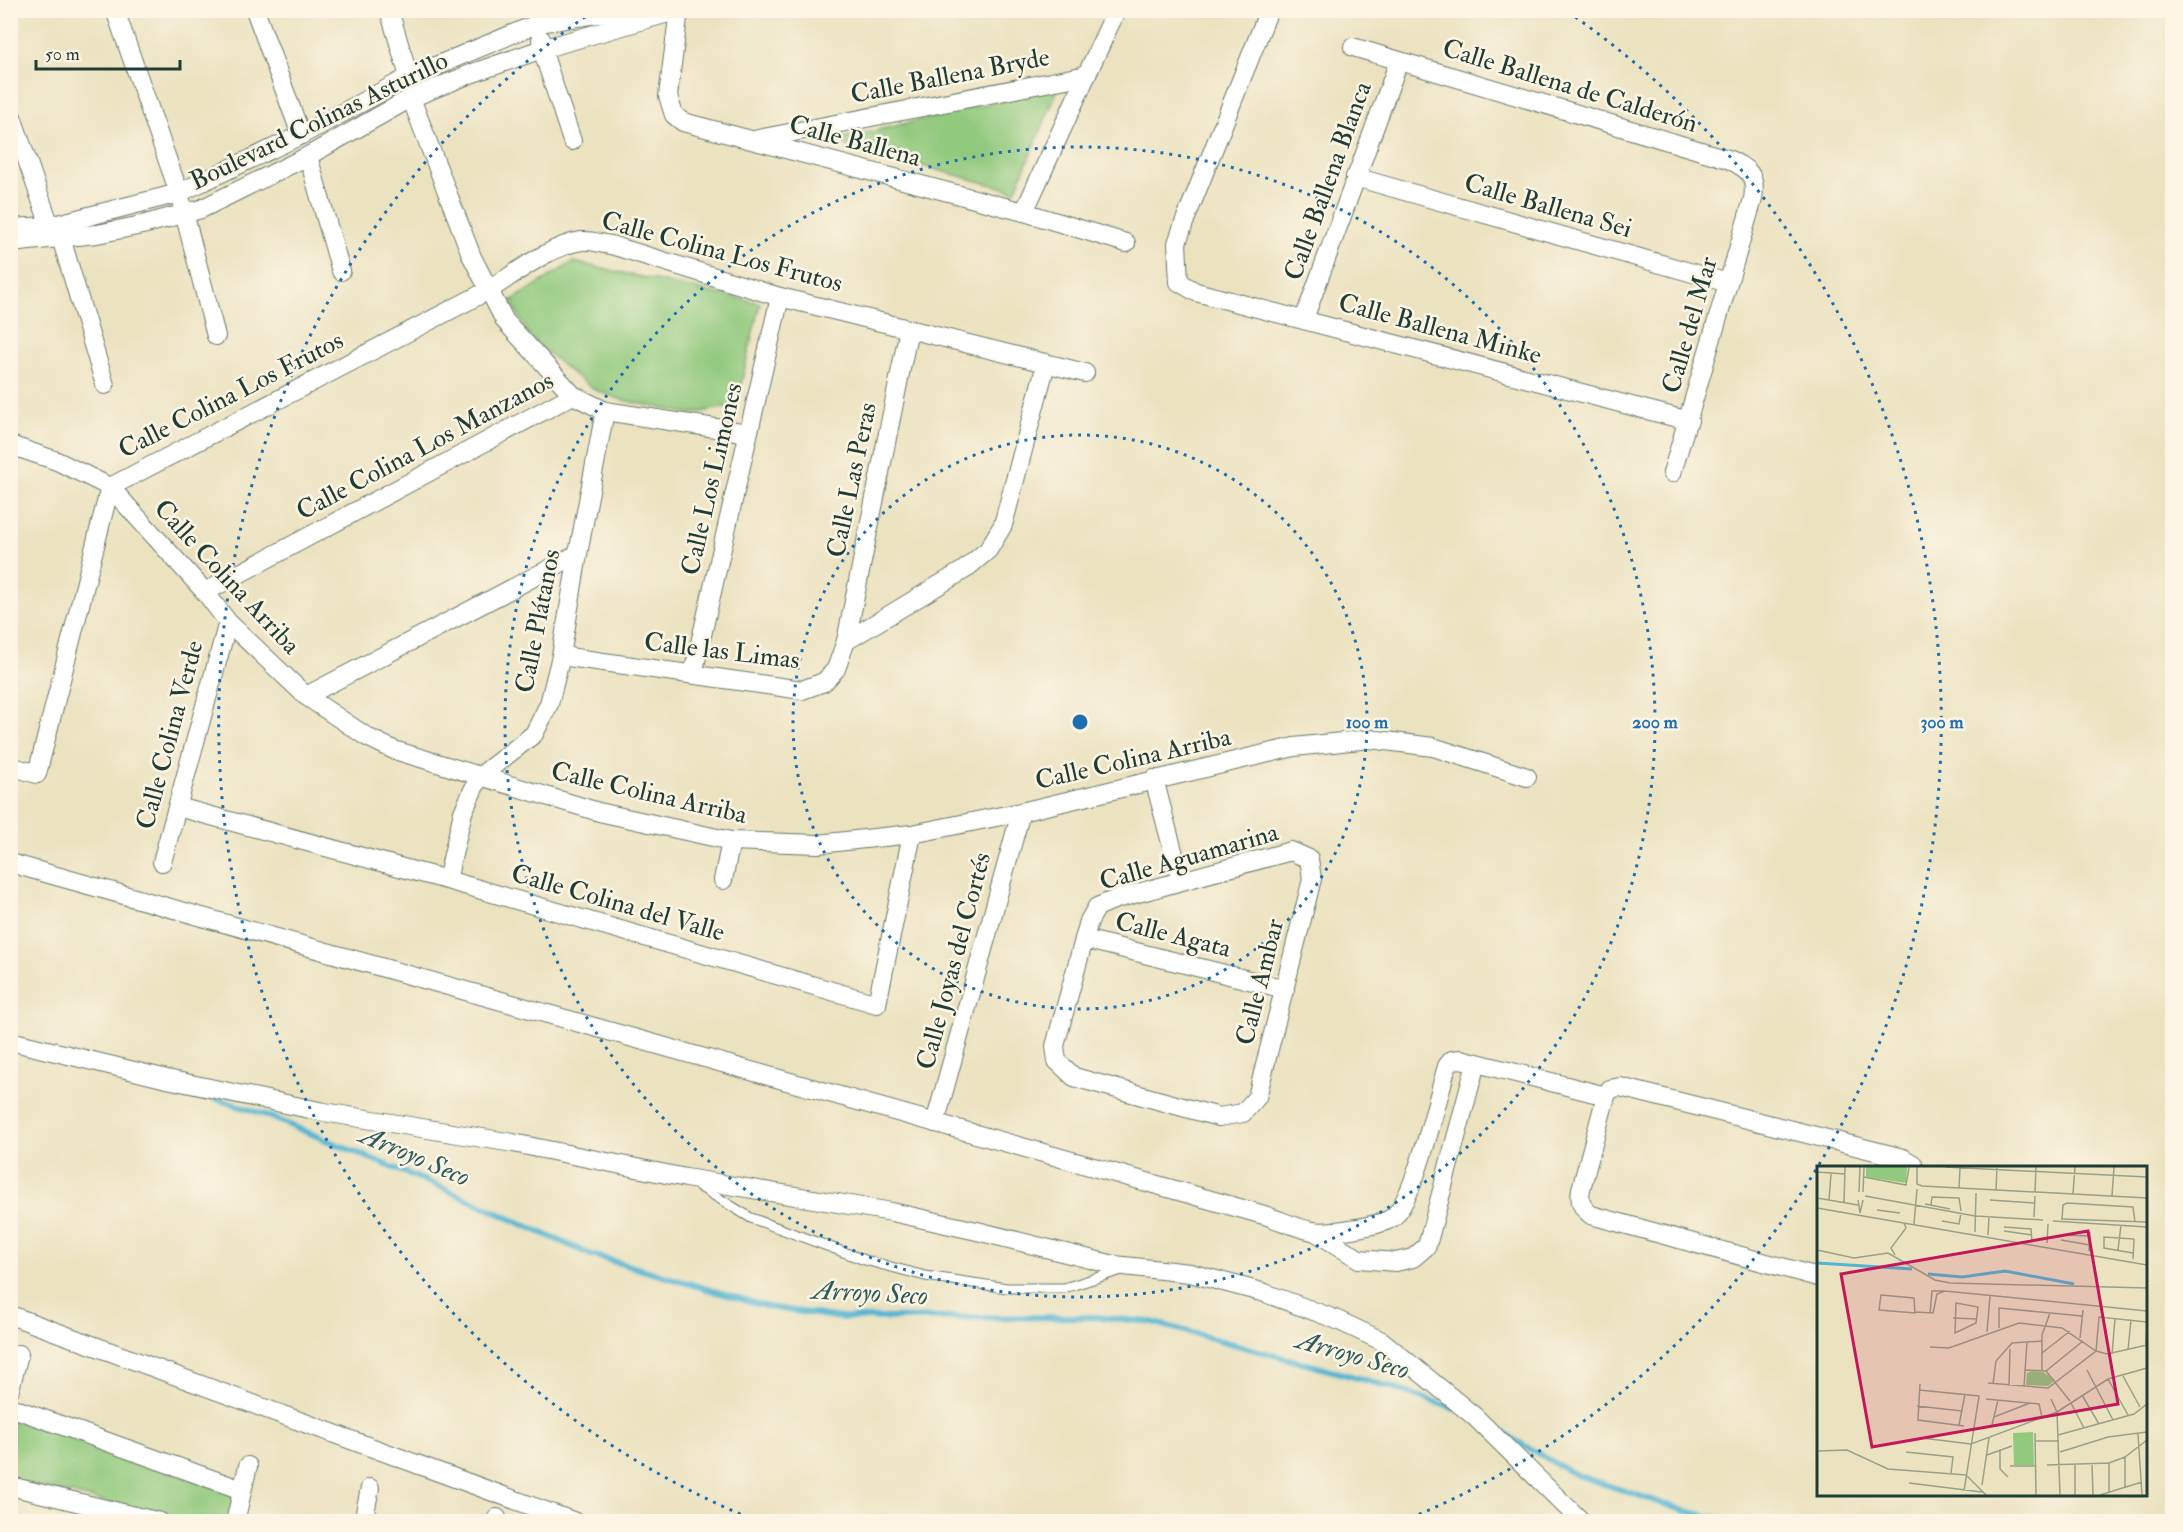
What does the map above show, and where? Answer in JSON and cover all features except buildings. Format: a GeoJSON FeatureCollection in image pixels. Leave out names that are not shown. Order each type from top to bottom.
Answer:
{"type":"FeatureCollection","features":[{"type":"Feature","properties":{"kind":"street"},"geometry":{"type":"LineString","coordinates":[[115,10],[179,193],[216,336]]}},
{"type":"Feature","properties":{"kind":"street"},"geometry":{"type":"LineString","coordinates":[[255,10],[301,135]]}},
{"type":"Feature","properties":{"kind":"street"},"geometry":{"type":"LineString","coordinates":[[388,10],[410,77]]}},
{"type":"Feature","properties":{"kind":"street","name":"Boulevard Colinas Asturillo"},"geometry":{"type":"LineString","coordinates":[[10,243],[55,232],[179,193],[301,135],[410,77],[540,17],[622,10]]}},
{"type":"Feature","properties":{"kind":"street","name":"Calle Ballena Minke"},"geometry":{"type":"LineString","coordinates":[[1269,10],[1184,223],[1178,243],[1179,282],[1196,292],[1689,421]]}},
{"type":"Feature","properties":{"kind":"street","name":"Boulevard Colinas Asturillo"},"geometry":{"type":"LineString","coordinates":[[10,228],[97,234],[185,214],[220,201],[308,156],[411,98],[542,49],[679,11]]}},
{"type":"Feature","properties":{"kind":"street","name":"Calle Ballena"},"geometry":{"type":"LineString","coordinates":[[679,11],[668,96],[674,115],[690,125],[1024,212],[1126,243]]}},
{"type":"Feature","properties":{"kind":"street"},"geometry":{"type":"LineString","coordinates":[[1024,212],[1115,13]]}},
{"type":"Feature","properties":{"kind":"street"},"geometry":{"type":"LineString","coordinates":[[540,17],[542,49],[572,141]]}},
{"type":"Feature","properties":{"kind":"street","name":"Calle Ballena de Calderón"},"geometry":{"type":"LineString","coordinates":[[1353,47],[1728,159],[1746,168],[1754,179],[1754,191]]}},
{"type":"Feature","properties":{"kind":"street","name":"Calle Ballena Blanca"},"geometry":{"type":"LineString","coordinates":[[1304,319],[1399,62]]}},
{"type":"Feature","properties":{"kind":"street","name":"Calle Ballena Bryde"},"geometry":{"type":"LineString","coordinates":[[753,140],[1087,75]]}},
{"type":"Feature","properties":{"kind":"street"},"geometry":{"type":"LineString","coordinates":[[411,98],[472,257],[505,321],[573,395]]}},
{"type":"Feature","properties":{"kind":"street"},"geometry":{"type":"LineString","coordinates":[[10,111],[55,232],[105,386]]}},
{"type":"Feature","properties":{"kind":"street"},"geometry":{"type":"LineString","coordinates":[[308,156],[341,271]]}},
{"type":"Feature","properties":{"kind":"street","name":"Calle Ballena Sei"},"geometry":{"type":"LineString","coordinates":[[1355,177],[1728,284]]}},
{"type":"Feature","properties":{"kind":"street","name":"Calle del Mar"},"geometry":{"type":"LineString","coordinates":[[1672,473],[1689,421],[1754,191]]}},
{"type":"Feature","properties":{"kind":"street","name":"Calle Colina Los Frutos"},"geometry":{"type":"LineString","coordinates":[[110,486],[489,290],[561,247],[584,240],[611,245],[780,297],[1085,374]]}},
{"type":"Feature","properties":{"kind":"street","name":"Calle Los Limones"},"geometry":{"type":"LineString","coordinates":[[693,674],[780,297]]}},
{"type":"Feature","properties":{"kind":"street","name":"Calle Las Peras"},"geometry":{"type":"LineString","coordinates":[[846,641],[909,329]]}},
{"type":"Feature","properties":{"kind":"street"},"geometry":{"type":"LineString","coordinates":[[846,641],[964,570],[988,550],[1003,525],[1046,364]]}},
{"type":"Feature","properties":{"kind":"street","name":"Calle Colina Los Manzanos"},"geometry":{"type":"LineString","coordinates":[[205,592],[573,395],[605,411],[748,433]]}},
{"type":"Feature","properties":{"kind":"street","name":"Calle Plátanos"},"geometry":{"type":"LineString","coordinates":[[447,880],[463,812],[479,777],[534,734],[549,704],[561,656],[605,411]]}},
{"type":"Feature","properties":{"kind":"street","name":"Calle Colina Arriba"},"geometry":{"type":"LineString","coordinates":[[10,445],[57,460],[110,486],[205,592],[228,622],[306,696],[350,727],[385,746],[479,777],[598,812],[730,842],[818,844],[912,834],[1021,812],[1294,747],[1370,739],[1433,747],[1527,777]]}},
{"type":"Feature","properties":{"kind":"street"},"geometry":{"type":"LineString","coordinates":[[10,766],[37,774],[110,486]]}},
{"type":"Feature","properties":{"kind":"street"},"geometry":{"type":"LineString","coordinates":[[306,696],[578,554]]}},
{"type":"Feature","properties":{"kind":"street","name":"Calle Colina Verde"},"geometry":{"type":"LineString","coordinates":[[162,862],[228,622]]}},
{"type":"Feature","properties":{"kind":"street","name":"Calle las Limas"},"geometry":{"type":"LineString","coordinates":[[561,656],[802,690],[824,682],[836,669],[846,641]]}},
{"type":"Feature","properties":{"kind":"street"},"geometry":{"type":"LineString","coordinates":[[1154,779],[1181,881]]}},
{"type":"Feature","properties":{"kind":"street","name":"Calle Colina del Valle"},"geometry":{"type":"LineString","coordinates":[[178,807],[447,880],[877,1004],[912,834]]}},
{"type":"Feature","properties":{"kind":"street","name":"Calle Joyas del Cortés"},"geometry":{"type":"LineString","coordinates":[[935,1123],[1021,812]]}},
{"type":"Feature","properties":{"kind":"street"},"geometry":{"type":"LineString","coordinates":[[723,880],[730,842]]}},
{"type":"Feature","properties":{"kind":"street","name":"Calle Aguamarina"},"geometry":{"type":"LineString","coordinates":[[1243,1113],[1219,1117],[1074,1077],[1058,1061],[1055,1046],[1089,921],[1097,907],[1116,899],[1290,851],[1309,859]]}},
{"type":"Feature","properties":{"kind":"street","name":"Calle Ambar"},"geometry":{"type":"LineString","coordinates":[[1243,1113],[1257,1097],[1312,879],[1309,859]]}},
{"type":"Feature","properties":{"kind":"street"},"geometry":{"type":"LineString","coordinates":[[10,863],[1264,1215],[1314,1232],[1359,1259],[1396,1262],[1413,1258],[1427,1246],[1476,1063]]}},
{"type":"Feature","properties":{"kind":"street","name":"Calle Agata"},"geometry":{"type":"LineString","coordinates":[[1084,939],[1285,988]]}},
{"type":"Feature","properties":{"kind":"street"},"geometry":{"type":"LineString","coordinates":[[10,1041],[168,1079],[313,1109],[513,1143],[686,1178],[892,1212],[1114,1265],[1190,1273],[1265,1293],[1335,1319],[1382,1341],[1474,1416],[1582,1521]]}},
{"type":"Feature","properties":{"kind":"street"},"geometry":{"type":"LineString","coordinates":[[1314,1232],[1371,1227],[1393,1217],[1408,1194],[1426,1142],[1447,1066],[1452,1060],[1461,1059],[1606,1096]]}},
{"type":"Feature","properties":{"kind":"street"},"geometry":{"type":"LineString","coordinates":[[1817,1278],[1591,1215],[1583,1209],[1580,1200],[1581,1189],[1606,1096],[1610,1089],[1620,1087],[1903,1158],[1913,1166]]}},
{"type":"Feature","properties":{"kind":"street"},"geometry":{"type":"LineString","coordinates":[[10,1315],[575,1521]]}},
{"type":"Feature","properties":{"kind":"street"},"geometry":{"type":"LineString","coordinates":[[10,1389],[19,1354]]}},
{"type":"Feature","properties":{"kind":"street"},"geometry":{"type":"LineString","coordinates":[[10,1407],[242,1490]]}},
{"type":"Feature","properties":{"kind":"street"},"geometry":{"type":"LineString","coordinates":[[235,1521],[248,1466]]}},
{"type":"Feature","properties":{"kind":"street"},"geometry":{"type":"LineString","coordinates":[[10,1486],[120,1517],[160,1521]]}},
{"type":"Feature","properties":{"kind":"street"},"geometry":{"type":"LineString","coordinates":[[363,1521],[370,1488]]}},
{"type":"Feature","properties":{"kind":"lane"},"geometry":{"type":"LineString","coordinates":[[686,1178],[750,1218],[865,1260],[925,1276],[1007,1288],[1064,1288],[1133,1266]]}},
{"type":"Feature","properties":{"kind":"green space"},"geometry":{"type":"Polygon","coordinates":[[[1059,87],[1015,191],[831,141],[1059,87]]]}},
{"type":"Feature","properties":{"kind":"green space"},"geometry":{"type":"Polygon","coordinates":[[[573,262],[760,303],[736,405],[691,414],[622,400],[595,390],[530,337],[511,301],[573,262]]]}},
{"type":"Feature","properties":{"kind":"green space"},"geometry":{"type":"Polygon","coordinates":[[[12,1417],[237,1495],[230,1521],[187,1521],[11,1480],[12,1417]]]}},
{"type":"Feature","properties":{"kind":"waterway","name":"Arroyo Seco"},"geometry":{"type":"LineString","coordinates":[[210,1097],[263,1114],[440,1187],[589,1254],[768,1307],[841,1318],[1095,1317],[1152,1322],[1391,1387],[1455,1409]]}},
{"type":"Feature","properties":{"kind":"waterway","name":"Arroyo Seco"},"geometry":{"type":"LineString","coordinates":[[1499,1431],[1574,1474],[1685,1511],[1735,1522]]}}]}
